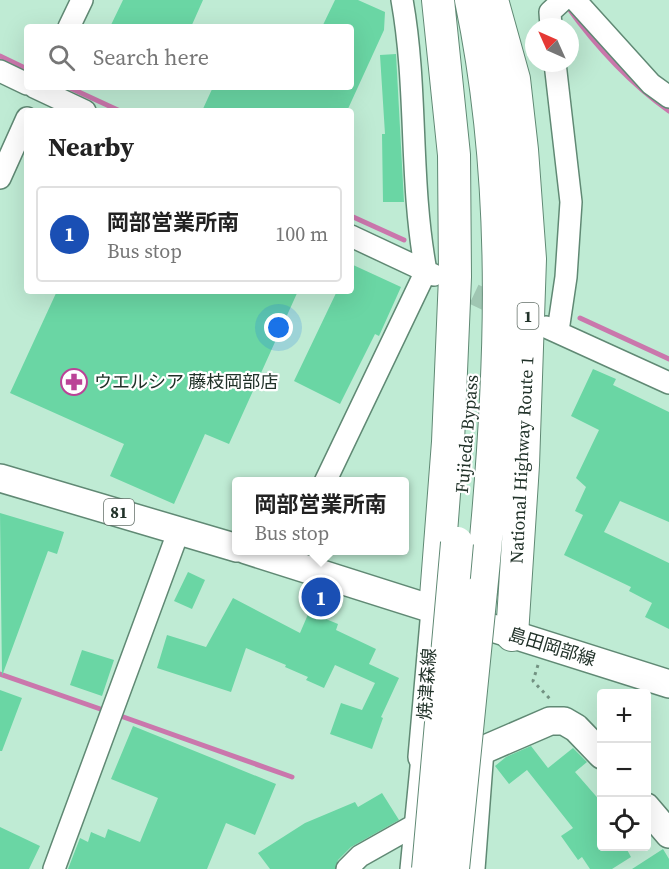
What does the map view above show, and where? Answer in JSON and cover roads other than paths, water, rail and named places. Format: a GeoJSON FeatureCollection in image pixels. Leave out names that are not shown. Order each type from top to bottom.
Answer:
{"type":"FeatureCollection","features":[{"type":"Feature","properties":{"kind":"highway"},"geometry":{"type":"LineString","coordinates":[[435,610],[448,442],[455,277],[454,155],[438,0]]}},
{"type":"Feature","properties":{"kind":"highway","name":"Fujieda Bypass"},"geometry":{"type":"LineString","coordinates":[[428,869],[472,390],[476,293],[472,186],[461,81],[446,0]]}},
{"type":"Feature","properties":{"kind":"highway","name":"Fujieda Bypass"},"geometry":{"type":"LineString","coordinates":[[453,869],[495,456],[501,292],[493,158],[471,0]]}},
{"type":"Feature","properties":{"kind":"highway","name":"National Highway Route 1"},"geometry":{"type":"LineString","coordinates":[[492,0],[513,79],[531,259],[523,465],[512,635]]}},
{"type":"Feature","properties":{"kind":"main road","name":"81"},"geometry":{"type":"LineString","coordinates":[[0,478],[232,546]]}},
{"type":"Feature","properties":{"kind":"main road"},"geometry":{"type":"LineString","coordinates":[[289,556],[435,610]]}},
{"type":"Feature","properties":{"kind":"main road","name":"島田岡部線"},"geometry":{"type":"LineString","coordinates":[[435,610],[669,684]]}},
{"type":"Feature","properties":{"kind":"main road","name":"焼津森線"},"geometry":{"type":"LineString","coordinates":[[422,757],[435,610]]}},
{"type":"Feature","properties":{"kind":"main road"},"geometry":{"type":"LineString","coordinates":[[422,757],[483,750],[550,721],[564,721],[576,728],[597,750]]}},
{"type":"Feature","properties":{"kind":"main road"},"geometry":{"type":"LineString","coordinates":[[651,813],[669,834]]}},
{"type":"Feature","properties":{"kind":"street"},"geometry":{"type":"LineString","coordinates":[[70,24],[82,0]]}},
{"type":"Feature","properties":{"kind":"street"},"geometry":{"type":"LineString","coordinates":[[327,477],[426,271],[419,235],[412,88],[402,0]]}},
{"type":"Feature","properties":{"kind":"street"},"geometry":{"type":"LineString","coordinates":[[550,18],[550,12],[563,0]]}},
{"type":"Feature","properties":{"kind":"street"},"geometry":{"type":"LineString","coordinates":[[575,0],[651,84],[669,97]]}},
{"type":"Feature","properties":{"kind":"street"},"geometry":{"type":"LineString","coordinates":[[0,71],[24,82]]}},
{"type":"Feature","properties":{"kind":"street"},"geometry":{"type":"LineString","coordinates":[[556,72],[571,202],[566,277],[549,328],[669,383]]}},
{"type":"Feature","properties":{"kind":"street"},"geometry":{"type":"LineString","coordinates":[[31,108],[34,90]]}},
{"type":"Feature","properties":{"kind":"street"},"geometry":{"type":"LineString","coordinates":[[41,90],[79,108]]}},
{"type":"Feature","properties":{"kind":"street"},"geometry":{"type":"LineString","coordinates":[[0,178],[24,125]]}},
{"type":"Feature","properties":{"kind":"street"},"geometry":{"type":"LineString","coordinates":[[354,237],[446,280]]}},
{"type":"Feature","properties":{"kind":"street"},"geometry":{"type":"LineString","coordinates":[[54,869],[179,530]]}},
{"type":"Feature","properties":{"kind":"street"},"geometry":{"type":"LineString","coordinates":[[474,869],[483,750]]}},
{"type":"Feature","properties":{"kind":"street"},"geometry":{"type":"LineString","coordinates":[[411,869],[422,757]]}},
{"type":"Feature","properties":{"kind":"street"},"geometry":{"type":"LineString","coordinates":[[347,869],[360,856],[415,825]]}},
{"type":"Feature","properties":{"kind":"waterway"},"geometry":{"type":"LineString","coordinates":[[567,6],[614,63],[669,111]]}},
{"type":"Feature","properties":{"kind":"waterway"},"geometry":{"type":"LineString","coordinates":[[0,56],[24,68]]}},
{"type":"Feature","properties":{"kind":"waterway"},"geometry":{"type":"LineString","coordinates":[[74,90],[114,108]]}},
{"type":"Feature","properties":{"kind":"waterway"},"geometry":{"type":"LineString","coordinates":[[354,217],[404,240]]}},
{"type":"Feature","properties":{"kind":"waterway"},"geometry":{"type":"LineString","coordinates":[[580,318],[669,359]]}},
{"type":"Feature","properties":{"kind":"waterway"},"geometry":{"type":"LineString","coordinates":[[0,674],[106,711]]}},
{"type":"Feature","properties":{"kind":"waterway"},"geometry":{"type":"LineString","coordinates":[[115,714],[292,777]]}},
{"type":"Feature","properties":{"kind":"tunnel"},"geometry":{"type":"LineString","coordinates":[[446,281],[507,310]]}},
{"type":"Feature","properties":{"kind":"place","name":"ウエルシア 藤枝岡部店"},"geometry":{"type":"Point","coordinates":[74,382]}},
{"type":"Feature","properties":{"kind":"place","name":"岡部営業所南"},"geometry":{"type":"Point","coordinates":[321,597]}}]}
